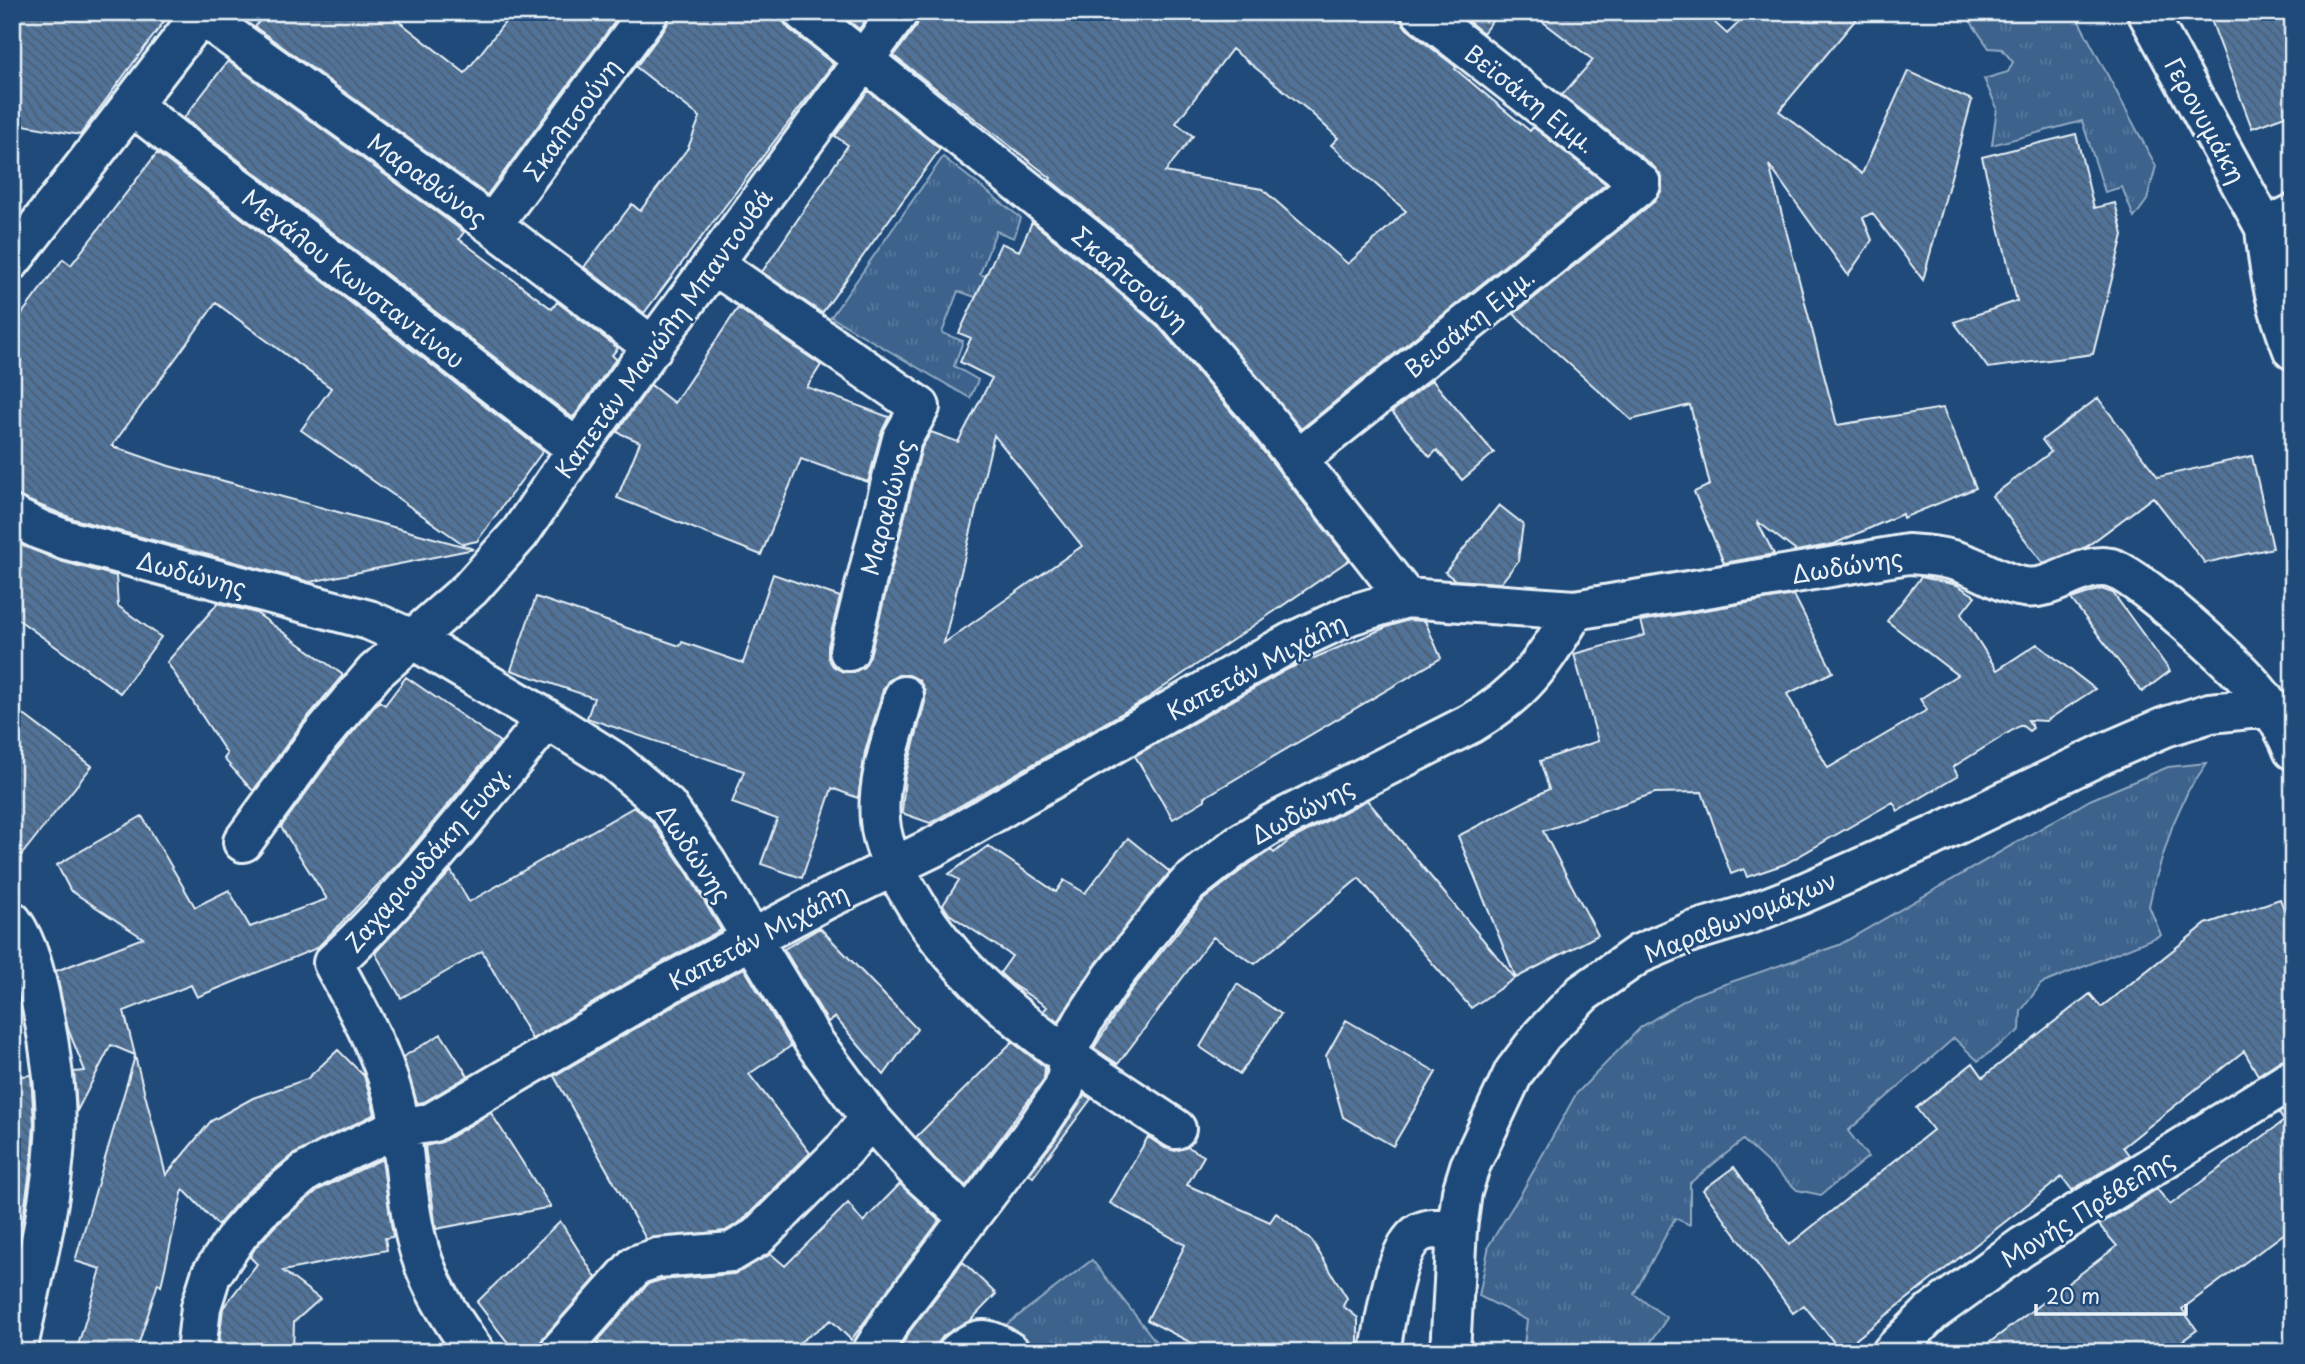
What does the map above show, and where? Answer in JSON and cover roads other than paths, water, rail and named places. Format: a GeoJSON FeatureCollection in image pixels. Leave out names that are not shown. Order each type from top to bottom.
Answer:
{"type":"FeatureCollection","features":[{"type":"Feature","properties":{"kind":"street","name":"Σκαλτσούνη"},"geometry":{"type":"LineString","coordinates":[[492,225],[649,12]]}},
{"type":"Feature","properties":{"kind":"street","name":"Σκαλτσούνη"},"geometry":{"type":"LineString","coordinates":[[803,12],[1152,292],[1200,340],[1406,598]]}},
{"type":"Feature","properties":{"kind":"street","name":"Καπετάν Μανώλη Μπαντουβά"},"geometry":{"type":"LineString","coordinates":[[412,639],[470,589],[520,533],[577,449],[899,12]]}},
{"type":"Feature","properties":{"kind":"street","name":"Βεϊσάκη Εμμ."},"geometry":{"type":"LineString","coordinates":[[1421,12],[1641,184]]}},
{"type":"Feature","properties":{"kind":"street","name":"Γερονυμάκη"},"geometry":{"type":"LineString","coordinates":[[2147,12],[2279,221],[2293,257]]}},
{"type":"Feature","properties":{"kind":"street","name":"Μαραθώνος"},"geometry":{"type":"LineString","coordinates":[[202,14],[492,225],[653,347]]}},
{"type":"Feature","properties":{"kind":"street"},"geometry":{"type":"LineString","coordinates":[[12,260],[202,14]]}},
{"type":"Feature","properties":{"kind":"street","name":"Μεγάλου Κωνσταντίνου"},"geometry":{"type":"LineString","coordinates":[[132,106],[577,449]]}},
{"type":"Feature","properties":{"kind":"street","name":"Βεισάκη Εμμ."},"geometry":{"type":"LineString","coordinates":[[1297,460],[1641,184]]}},
{"type":"Feature","properties":{"kind":"street","name":"Γερονυμάκη"},"geometry":{"type":"LineString","coordinates":[[2279,221],[2272,287],[2293,350]]}},
{"type":"Feature","properties":{"kind":"street","name":"Μαραθώνος"},"geometry":{"type":"LineString","coordinates":[[713,264],[920,407],[902,439],[849,651]]}},
{"type":"Feature","properties":{"kind":"street","name":"Δωδώνης"},"geometry":{"type":"LineString","coordinates":[[12,516],[67,540],[369,620],[412,639],[615,762],[667,806],[706,862],[814,1042],[870,1118],[920,1174],[968,1217]]}},
{"type":"Feature","properties":{"kind":"street","name":"Δωδώνης"},"geometry":{"type":"LineString","coordinates":[[1406,598],[1576,610],[1908,554],[1947,558],[1967,564],[2007,583],[2036,588],[2088,570],[2113,568],[2160,601],[2233,666],[2269,706],[2293,750]]}},
{"type":"Feature","properties":{"kind":"street","name":"Καπετάν Μιχάλη"},"geometry":{"type":"LineString","coordinates":[[197,1352],[201,1307],[211,1275],[245,1226],[306,1172],[399,1127],[431,1123],[673,981],[972,827],[1290,643],[1350,615],[1406,598]]}},
{"type":"Feature","properties":{"kind":"street","name":"Δωδώνης"},"geometry":{"type":"LineString","coordinates":[[872,1352],[892,1319],[1037,1128],[1064,1088],[1068,1071],[1065,1055],[1084,1020],[1112,978],[1188,884],[1238,845],[1272,824],[1472,723],[1497,707],[1519,690],[1536,671],[1576,610]]}},
{"type":"Feature","properties":{"kind":"street"},"geometry":{"type":"LineString","coordinates":[[243,842],[319,738],[359,689],[382,664],[412,639]]}},
{"type":"Feature","properties":{"kind":"street"},"geometry":{"type":"LineString","coordinates":[[904,696],[881,786],[880,809],[882,836],[893,866],[919,912],[971,977],[1008,1012],[1065,1055],[1176,1129]]}},
{"type":"Feature","properties":{"kind":"street","name":"Μαραθωνομάχων"},"geometry":{"type":"LineString","coordinates":[[1450,1352],[1457,1229],[1462,1192],[1470,1166],[1514,1072],[1561,1013],[1583,993],[1639,954],[1691,932],[1751,914],[1799,895],[1931,837],[2165,727],[2210,713],[2269,706]]}},
{"type":"Feature","properties":{"kind":"street","name":"Ζαχαριουδάκη Ευαγ."},"geometry":{"type":"LineString","coordinates":[[475,1352],[448,1314],[423,1264],[413,1224],[393,1096],[359,1011],[333,963],[401,894],[547,719]]}},
{"type":"Feature","properties":{"kind":"street"},"geometry":{"type":"LineString","coordinates":[[12,921],[35,976],[48,1034],[55,1139],[45,1212],[17,1352]]}},
{"type":"Feature","properties":{"kind":"street","name":"Μονής Πρέβελης"},"geometry":{"type":"LineString","coordinates":[[1892,1352],[1932,1312],[2012,1253],[2293,1079]]}},
{"type":"Feature","properties":{"kind":"street"},"geometry":{"type":"LineString","coordinates":[[559,1352],[636,1265],[657,1258],[732,1252],[757,1237],[838,1157],[870,1118]]}},
{"type":"Feature","properties":{"kind":"street"},"geometry":{"type":"LineString","coordinates":[[1380,1352],[1398,1267],[1408,1244],[1416,1235],[1426,1230],[1457,1229]]}},
{"type":"Feature","properties":{"kind":"street"},"geometry":{"type":"LineString","coordinates":[[958,1352],[968,1344],[983,1339],[991,1340],[1010,1352]]}}]}
